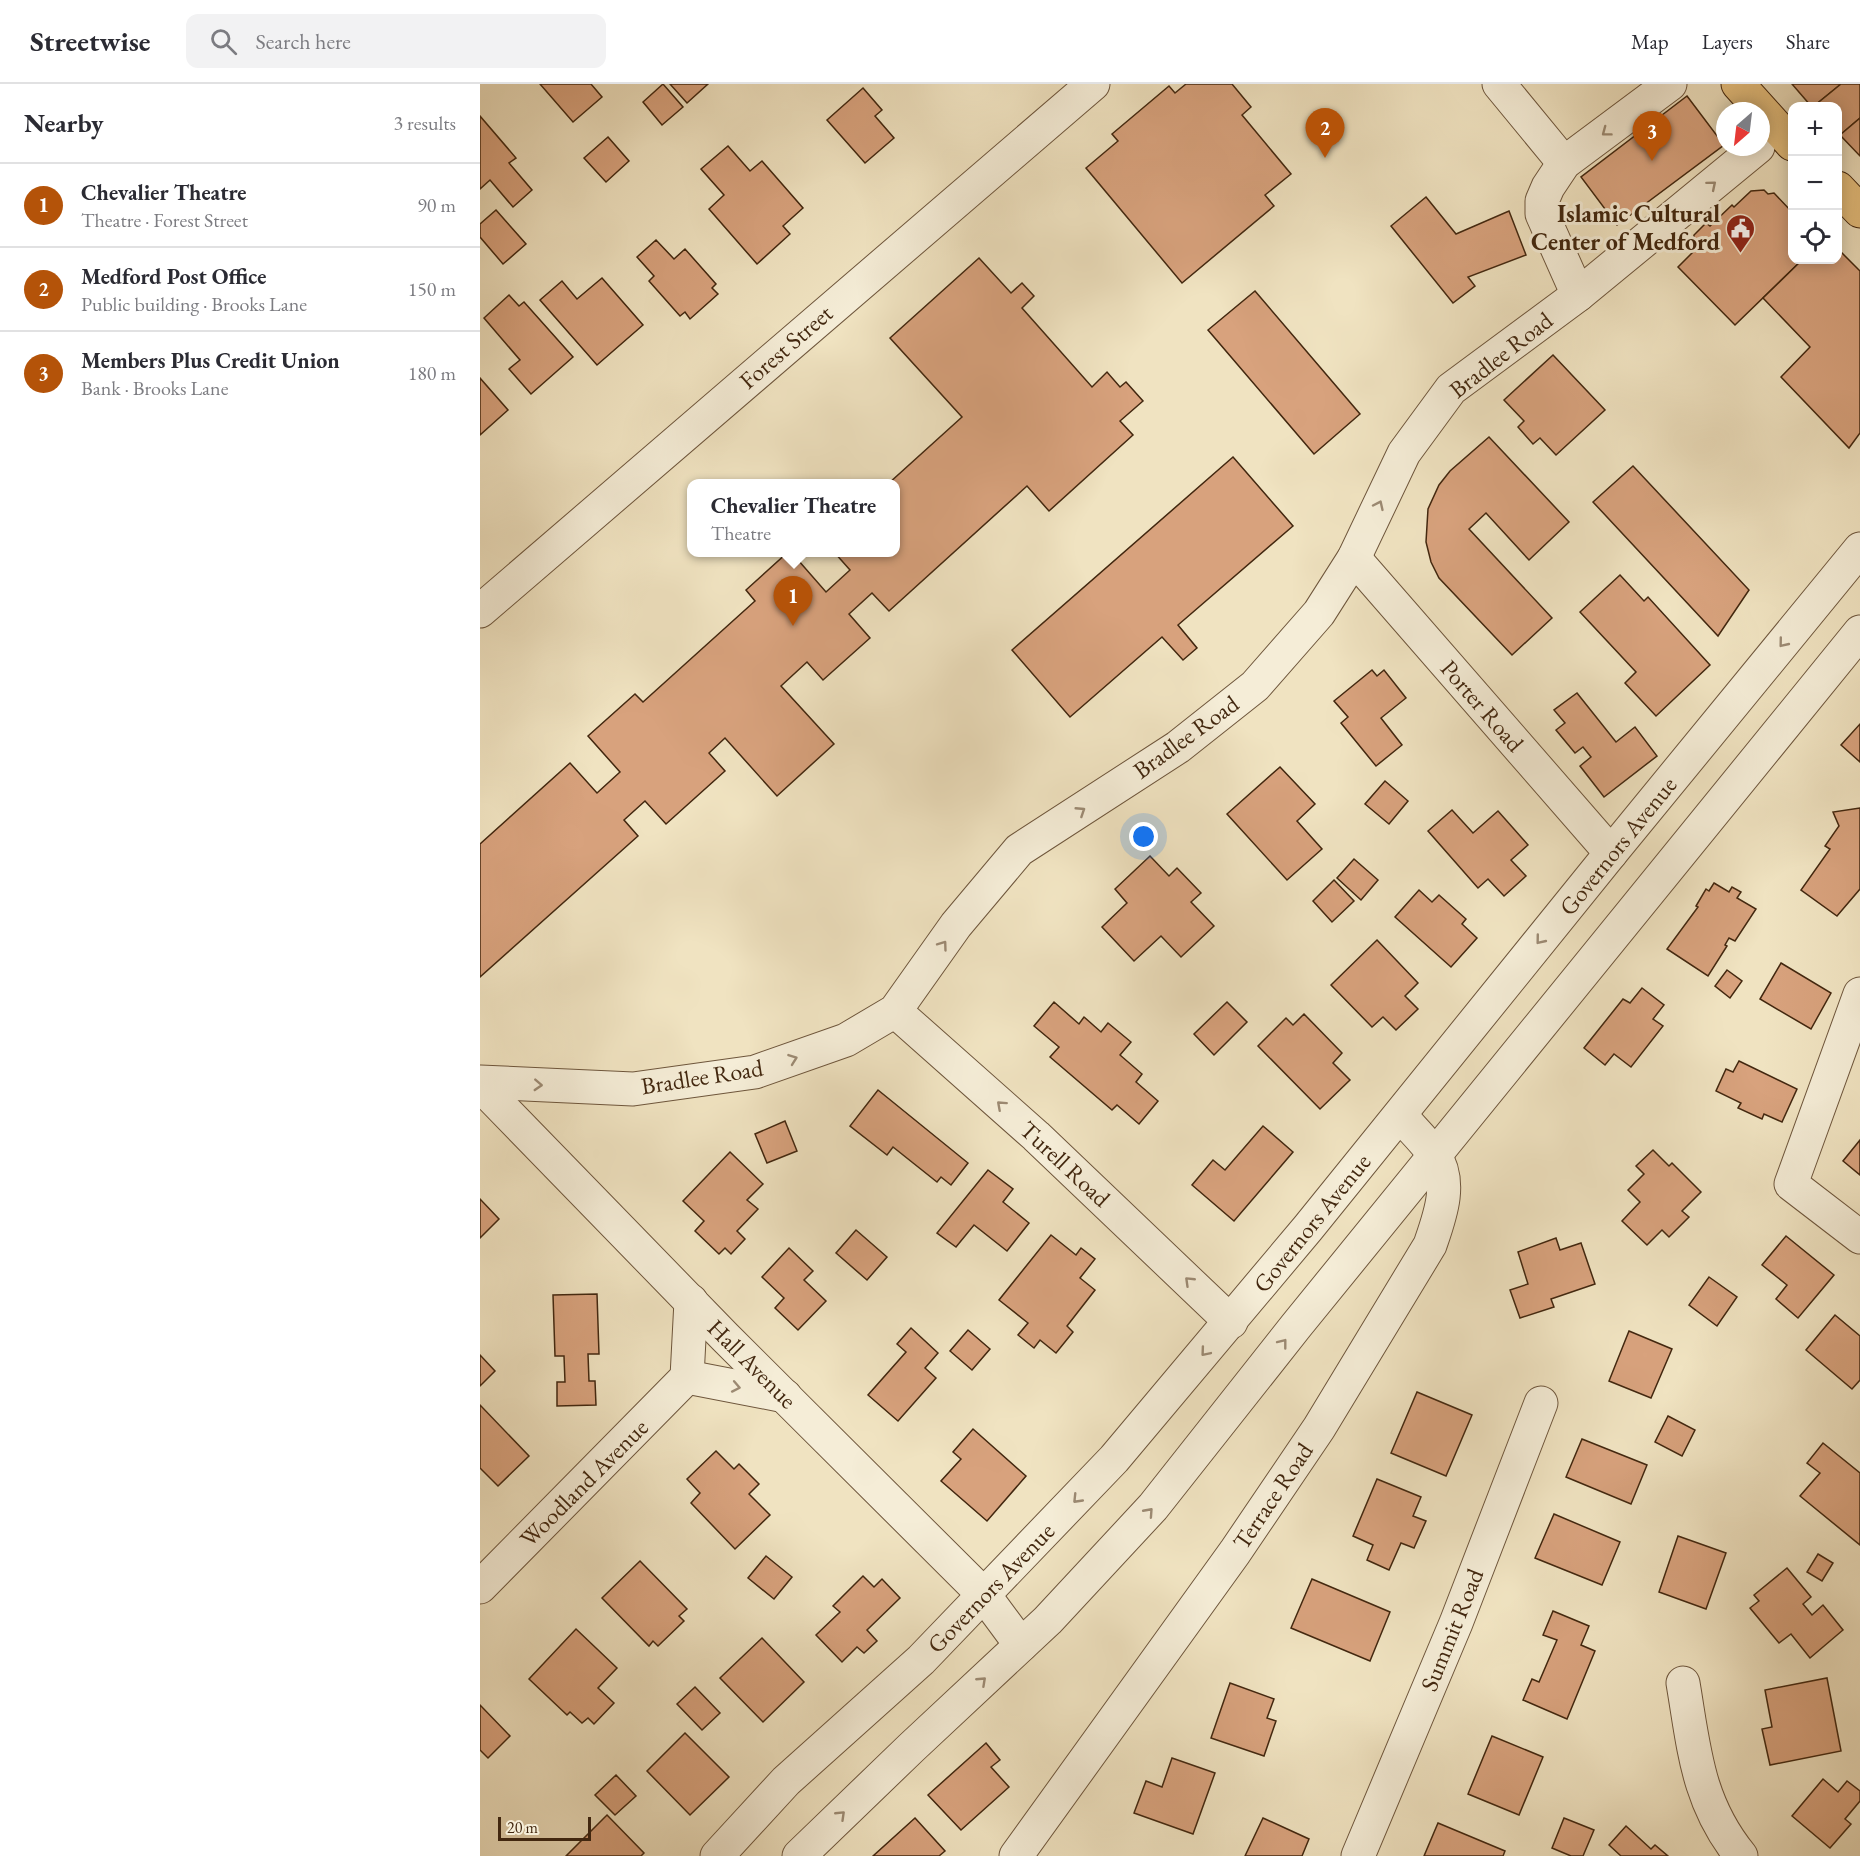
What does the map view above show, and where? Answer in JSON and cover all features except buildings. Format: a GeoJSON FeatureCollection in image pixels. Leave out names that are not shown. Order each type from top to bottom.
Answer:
{"type":"FeatureCollection","features":[{"type":"Feature","properties":{"kind":"main road"},"geometry":{"type":"LineString","coordinates":[[1738,84],[1773,141]]}},
{"type":"Feature","properties":{"kind":"main road"},"geometry":{"type":"LineString","coordinates":[[1842,192],[1860,211]]}},
{"type":"Feature","properties":{"kind":"street","name":"Forest Street"},"geometry":{"type":"LineString","coordinates":[[480,611],[1093,84]]}},
{"type":"Feature","properties":{"kind":"street"},"geometry":{"type":"LineString","coordinates":[[1499,84],[1564,163]]}},
{"type":"Feature","properties":{"kind":"street"},"geometry":{"type":"LineString","coordinates":[[1578,295],[1542,214],[1542,201],[1548,187],[1564,163],[1670,84]]}},
{"type":"Feature","properties":{"kind":"street","name":"Bradlee Road"},"geometry":{"type":"LineString","coordinates":[[480,1083],[633,1089],[755,1072],[846,1040],[895,1011],[956,926],[1019,850],[1178,747],[1255,686],[1319,613],[1354,558],[1404,453],[1451,389],[1578,295],[1773,141]]}},
{"type":"Feature","properties":{"kind":"street","name":"Governors Avenue"},"geometry":{"type":"LineString","coordinates":[[717,1856],[786,1781],[921,1660],[1114,1460],[1231,1322],[1860,549]]}},
{"type":"Feature","properties":{"kind":"street","name":"Porter Road"},"geometry":{"type":"LineString","coordinates":[[1354,558],[1611,853]]}},
{"type":"Feature","properties":{"kind":"street"},"geometry":{"type":"LineString","coordinates":[[799,1856],[1048,1620],[1153,1507],[1296,1326],[1854,639],[1808,613]]}},
{"type":"Feature","properties":{"kind":"street"},"geometry":{"type":"LineString","coordinates":[[1860,994],[1791,1184],[1860,1237]]}},
{"type":"Feature","properties":{"kind":"street","name":"Turell Road"},"geometry":{"type":"LineString","coordinates":[[895,1011],[1036,1136],[1231,1322]]}},
{"type":"Feature","properties":{"kind":"street","name":"Hall Avenue"},"geometry":{"type":"LineString","coordinates":[[480,1083],[691,1301],[984,1595],[1021,1645]]}},
{"type":"Feature","properties":{"kind":"street","name":"Terrace Road"},"geometry":{"type":"LineString","coordinates":[[1016,1856],[1248,1533],[1319,1428],[1430,1245],[1441,1214],[1444,1179],[1435,1156],[1400,1115]]}},
{"type":"Feature","properties":{"kind":"street"},"geometry":{"type":"LineString","coordinates":[[691,1301],[687,1377],[785,1396]]}},
{"type":"Feature","properties":{"kind":"street","name":"Woodland Avenue"},"geometry":{"type":"LineString","coordinates":[[480,1587],[687,1377]]}},
{"type":"Feature","properties":{"kind":"street","name":"Summit Road"},"geometry":{"type":"LineString","coordinates":[[1358,1856],[1456,1623],[1541,1403]]}},
{"type":"Feature","properties":{"kind":"street"},"geometry":{"type":"LineString","coordinates":[[1683,1683],[1702,1785],[1719,1825],[1741,1856]]}},
{"type":"Feature","properties":{"kind":"place","name":"Medford Post Office"},"geometry":{"type":"Point","coordinates":[1325,158]}},
{"type":"Feature","properties":{"kind":"place","name":"Members Plus Credit Union"},"geometry":{"type":"Point","coordinates":[1652,161]}},
{"type":"Feature","properties":{"kind":"place","name":"Islamic Cultural Center of Medford"},"geometry":{"type":"Point","coordinates":[1741,254]}},
{"type":"Feature","properties":{"kind":"place","name":"Chevalier Theatre"},"geometry":{"type":"Point","coordinates":[793,626]}}]}
